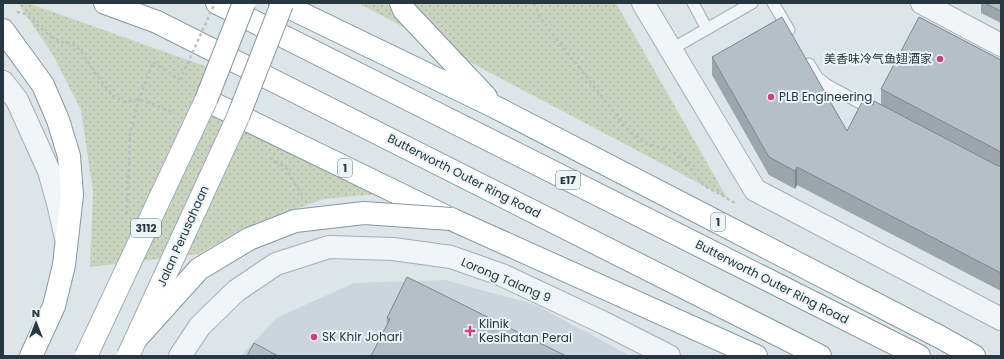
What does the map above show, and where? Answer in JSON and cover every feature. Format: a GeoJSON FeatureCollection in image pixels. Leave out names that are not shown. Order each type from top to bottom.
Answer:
{"type":"FeatureCollection","features":[{"type":"Feature","properties":{"kind":"main road","name":"Butterworth Outer Ring Road"},"geometry":{"type":"LineString","coordinates":[[105,3],[158,22],[820,356]]}},
{"type":"Feature","properties":{"kind":"main road","name":"Butterworth Outer Ring Road"},"geometry":{"type":"LineString","coordinates":[[216,3],[919,356]]}},
{"type":"Feature","properties":{"kind":"main road"},"geometry":{"type":"LineString","coordinates":[[206,100],[244,3]]}},
{"type":"Feature","properties":{"kind":"main road","name":"1"},"geometry":{"type":"LineString","coordinates":[[238,117],[282,3],[496,107],[974,356]]}},
{"type":"Feature","properties":{"kind":"main road"},"geometry":{"type":"LineString","coordinates":[[401,3],[404,10],[496,107]]}},
{"type":"Feature","properties":{"kind":"main road"},"geometry":{"type":"LineString","coordinates":[[3,30],[43,85],[58,120],[69,156],[72,196],[64,265],[54,306],[31,356]]}},
{"type":"Feature","properties":{"kind":"main road","name":"1"},"geometry":{"type":"LineString","coordinates":[[206,100],[238,117],[452,219],[756,356]]}},
{"type":"Feature","properties":{"kind":"main road","name":"3112"},"geometry":{"type":"LineString","coordinates":[[86,356],[206,100]]}},
{"type":"Feature","properties":{"kind":"main road","name":"Jalan Perusahaan"},"geometry":{"type":"LineString","coordinates":[[132,348],[238,117]]}},
{"type":"Feature","properties":{"kind":"main road"},"geometry":{"type":"LineString","coordinates":[[132,348],[199,269],[249,239],[294,221],[364,213],[452,219]]}},
{"type":"Feature","properties":{"kind":"street"},"geometry":{"type":"LineString","coordinates":[[643,3],[755,190],[1001,319]]}},
{"type":"Feature","properties":{"kind":"street"},"geometry":{"type":"LineString","coordinates":[[922,3],[1001,45]]}},
{"type":"Feature","properties":{"kind":"street"},"geometry":{"type":"LineString","coordinates":[[3,82],[17,100],[48,171],[58,203],[66,239]]}},
{"type":"Feature","properties":{"kind":"street","name":"Lorong Talang 9"},"geometry":{"type":"LineString","coordinates":[[180,356],[200,326],[236,291],[276,264],[329,247],[393,249],[451,257],[502,275],[602,322],[669,356]]}},
{"type":"Feature","properties":{"kind":"lane"},"geometry":{"type":"LineString","coordinates":[[693,3],[707,29]]}},
{"type":"Feature","properties":{"kind":"lane"},"geometry":{"type":"LineString","coordinates":[[670,50],[752,3]]}},
{"type":"Feature","properties":{"kind":"lane"},"geometry":{"type":"LineString","coordinates":[[773,3],[793,37]]}},
{"type":"Feature","properties":{"kind":"lane"},"geometry":{"type":"LineString","coordinates":[[805,57],[817,77],[827,85],[884,116]]}},
{"type":"Feature","properties":{"kind":"path"},"geometry":{"type":"LineString","coordinates":[[153,62],[180,80],[216,3]]}},
{"type":"Feature","properties":{"kind":"shaded area","name":"Klinik Kesihatan Perai"},"geometry":{"type":"Polygon","coordinates":[[[445,280],[536,305],[630,356],[241,356],[276,318],[354,283],[445,280]]]}},
{"type":"Feature","properties":{"kind":"green space"},"geometry":{"type":"Polygon","coordinates":[[[18,3],[28,3],[213,69],[194,99],[380,194],[323,199],[240,230],[199,254],[90,267],[93,192],[81,110],[53,55],[18,3]]]}},
{"type":"Feature","properties":{"kind":"green space"},"geometry":{"type":"Polygon","coordinates":[[[358,3],[616,3],[727,198],[358,3]]]}},
{"type":"Feature","properties":{"kind":"building"},"geometry":{"type":"Polygon","coordinates":[[[985,3],[1001,3],[1001,11],[985,3]]]}},
{"type":"Feature","properties":{"kind":"building"},"geometry":{"type":"Polygon","coordinates":[[[782,17],[847,131],[863,100],[873,105],[874,101],[998,166],[1001,166],[1001,273],[797,167],[795,171],[769,157],[712,57],[782,17]]]}},
{"type":"Feature","properties":{"kind":"building"},"geometry":{"type":"Polygon","coordinates":[[[919,17],[1001,60],[1001,152],[881,89],[919,17]]]}},
{"type":"Feature","properties":{"kind":"building"},"geometry":{"type":"Polygon","coordinates":[[[407,277],[566,356],[371,356],[390,319],[387,318],[407,277]]]}},
{"type":"Feature","properties":{"kind":"building"},"geometry":{"type":"Polygon","coordinates":[[[254,343],[278,356],[247,356],[254,343]]]}},
{"type":"Feature","properties":{"kind":"place","name":"美香味冷气鱼翅酒家"},"geometry":{"type":"Point","coordinates":[940,59]}},
{"type":"Feature","properties":{"kind":"place","name":"PLB Engineering"},"geometry":{"type":"Point","coordinates":[771,97]}},
{"type":"Feature","properties":{"kind":"place","name":"Klinik Kesihatan Perai"},"geometry":{"type":"Point","coordinates":[470,331]}},
{"type":"Feature","properties":{"kind":"place","name":"SK Khir Johari"},"geometry":{"type":"Point","coordinates":[314,337]}}]}
